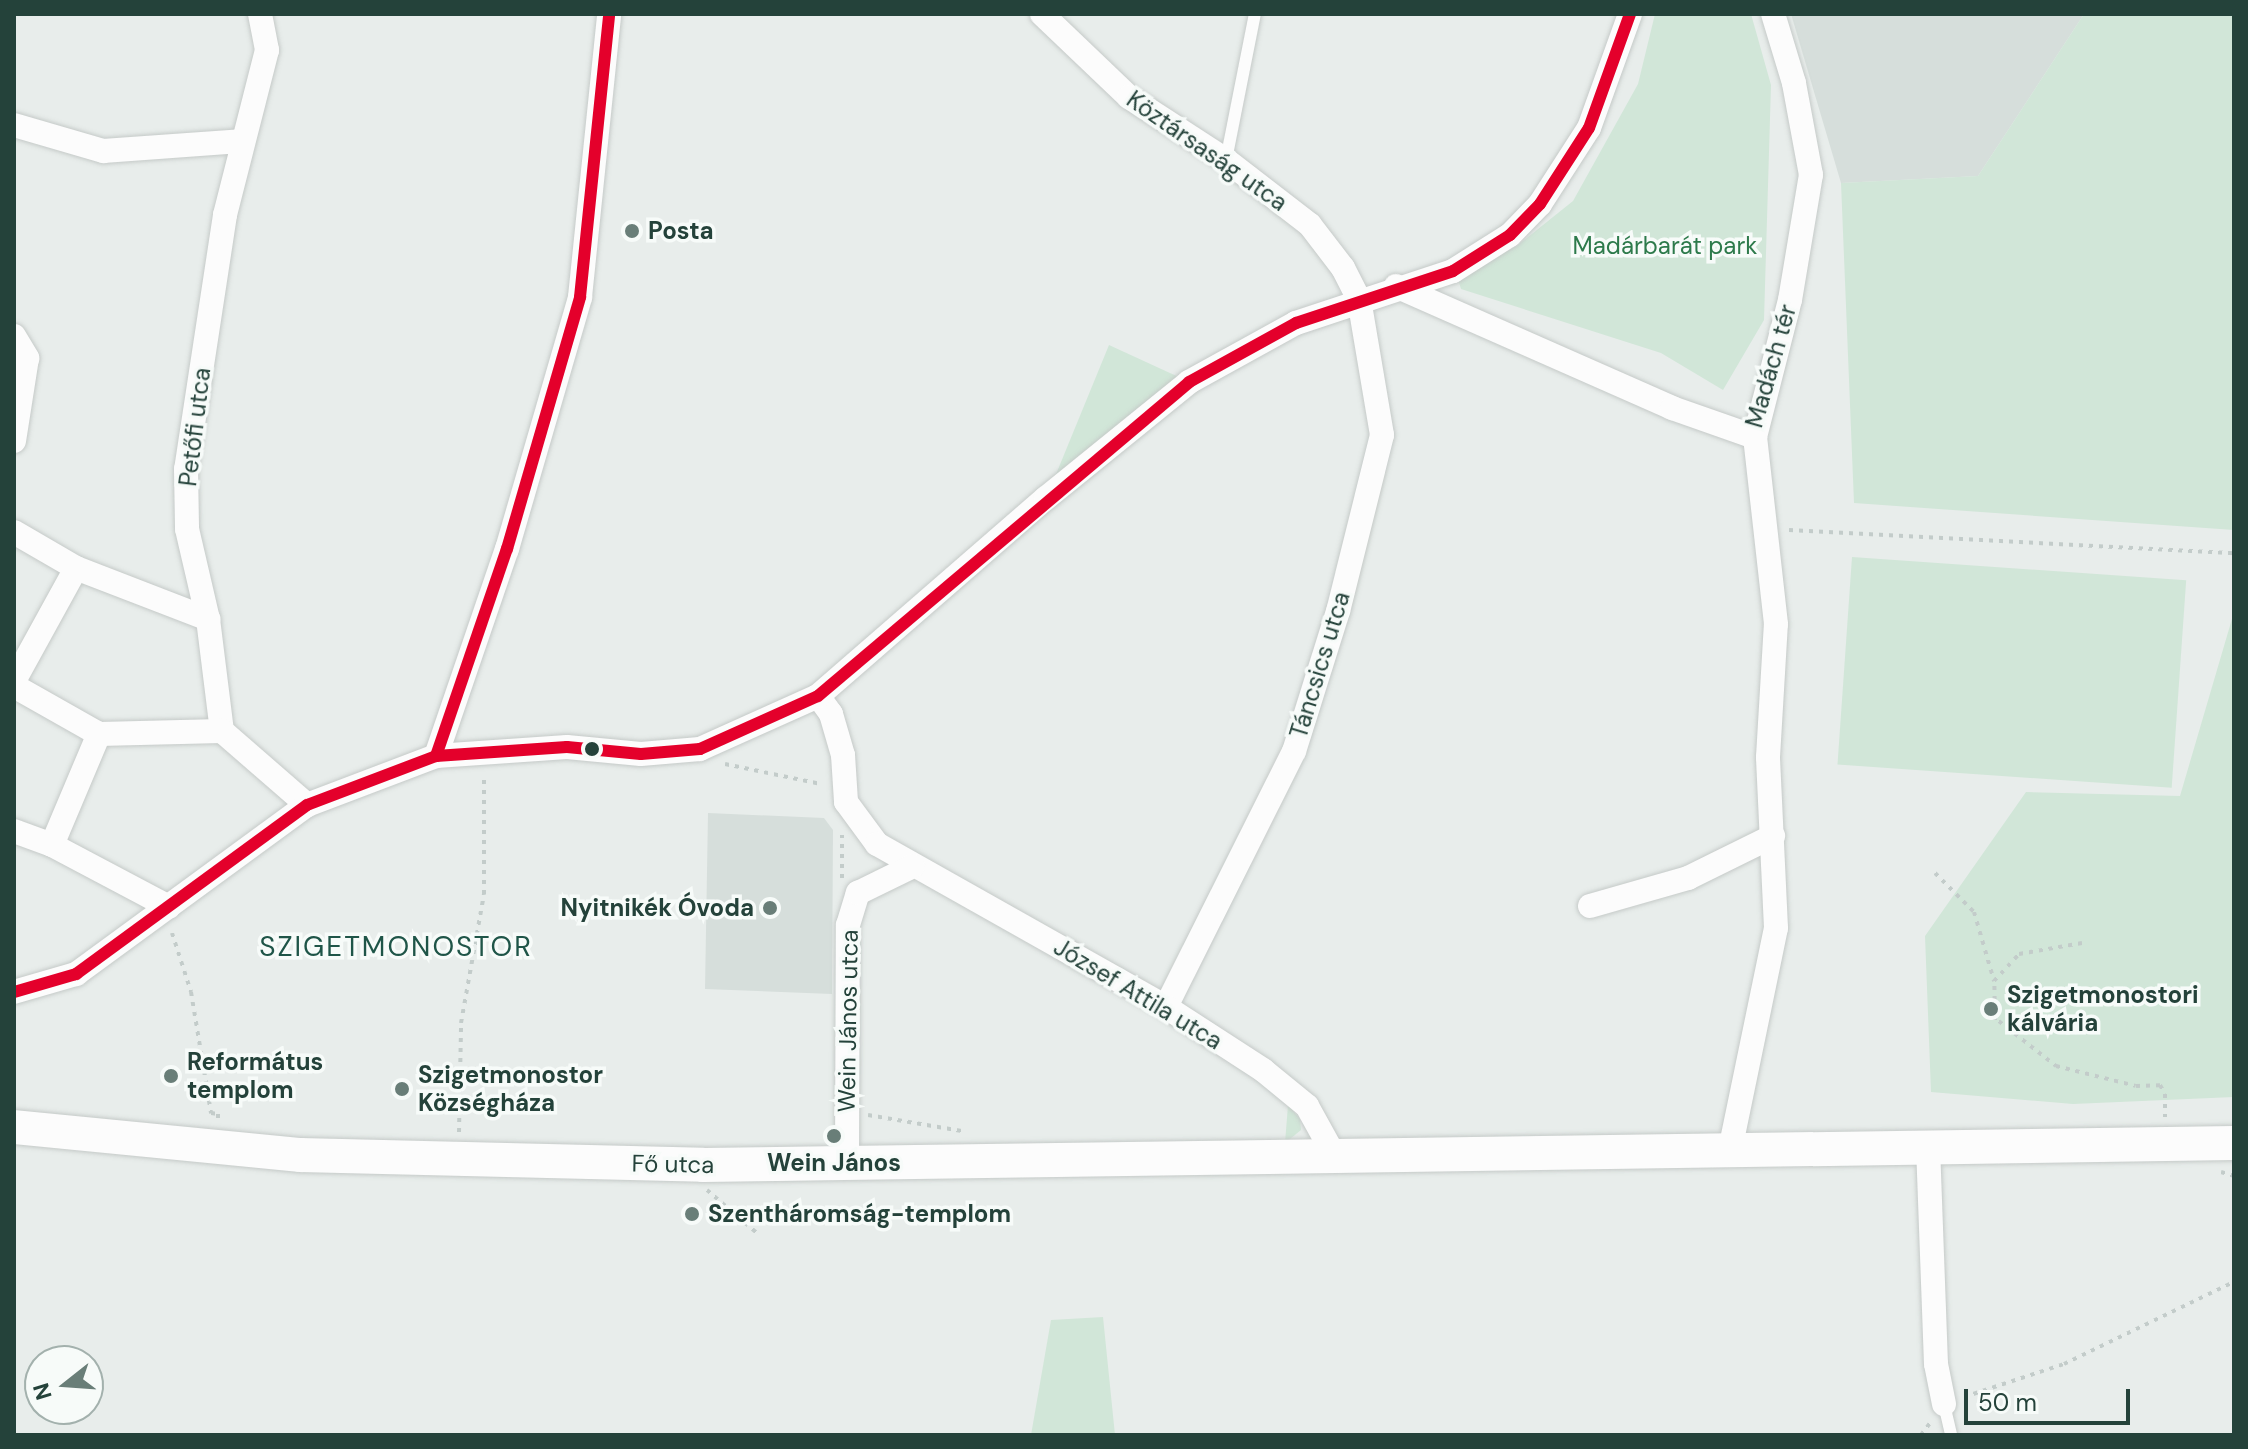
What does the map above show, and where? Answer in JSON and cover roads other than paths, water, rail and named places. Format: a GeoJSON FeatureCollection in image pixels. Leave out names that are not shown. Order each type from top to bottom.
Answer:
{"type":"FeatureCollection","features":[{"type":"Feature","properties":{"kind":"main road","name":"Fő utca"},"geometry":{"type":"LineString","coordinates":[[14,1127],[217,1150],[458,1162],[703,1165],[2234,1143]]}},
{"type":"Feature","properties":{"kind":"street","name":"Petőfi utca"},"geometry":{"type":"LineString","coordinates":[[222,731],[208,619],[187,529],[186,469],[241,141],[267,50],[260,14]]}},
{"type":"Feature","properties":{"kind":"street"},"geometry":{"type":"LineString","coordinates":[[436,756],[507,549],[580,297],[609,14]]}},
{"type":"Feature","properties":{"kind":"street","name":"Köztársaság utca"},"geometry":{"type":"LineString","coordinates":[[1042,14],[1129,97],[1226,160],[1310,225],[1359,299]]}},
{"type":"Feature","properties":{"kind":"street"},"geometry":{"type":"LineString","coordinates":[[14,992],[76,974],[307,805],[436,756],[567,747],[641,754],[700,749],[818,696],[1046,498],[1189,382],[1296,323],[1396,286],[1453,271],[1510,235],[1540,204],[1589,128],[1630,14]]}},
{"type":"Feature","properties":{"kind":"street","name":"Madách tér"},"geometry":{"type":"LineString","coordinates":[[1396,286],[1672,408],[1755,437],[1790,300],[1811,175],[1794,83],[1773,14]]}},
{"type":"Feature","properties":{"kind":"street"},"geometry":{"type":"LineString","coordinates":[[14,125],[103,151],[241,141]]}},
{"type":"Feature","properties":{"kind":"street","name":"Táncsics utca"},"geometry":{"type":"LineString","coordinates":[[1166,1007],[1294,751],[1338,611],[1382,435],[1359,299]]}},
{"type":"Feature","properties":{"kind":"street"},"geometry":{"type":"LineString","coordinates":[[14,336],[27,358],[14,441]]}},
{"type":"Feature","properties":{"kind":"street"},"geometry":{"type":"LineString","coordinates":[[1730,1150],[1776,928],[1768,757],[1776,624],[1768,530],[1755,437]]}},
{"type":"Feature","properties":{"kind":"street"},"geometry":{"type":"LineString","coordinates":[[14,532],[76,568],[208,619]]}},
{"type":"Feature","properties":{"kind":"street"},"geometry":{"type":"LineString","coordinates":[[76,568],[14,683],[99,734],[222,731],[307,805]]}},
{"type":"Feature","properties":{"kind":"street","name":"József Attila utca"},"geometry":{"type":"LineString","coordinates":[[818,696],[831,714],[843,755],[846,802],[856,822],[877,844],[1166,1007],[1307,1106],[1334,1155]]}},
{"type":"Feature","properties":{"kind":"street"},"geometry":{"type":"LineString","coordinates":[[52,845],[99,734]]}},
{"type":"Feature","properties":{"kind":"street"},"geometry":{"type":"LineString","coordinates":[[14,831],[52,845],[169,907]]}},
{"type":"Feature","properties":{"kind":"street"},"geometry":{"type":"LineString","coordinates":[[1590,906],[1688,878],[1773,836]]}},
{"type":"Feature","properties":{"kind":"street","name":"Wein János utca"},"geometry":{"type":"LineString","coordinates":[[847,1164],[848,925],[858,893],[913,866]]}},
{"type":"Feature","properties":{"kind":"street"},"geometry":{"type":"LineString","coordinates":[[1928,1146],[1936,1364],[1944,1404]]}},
{"type":"Feature","properties":{"kind":"lane"},"geometry":{"type":"LineString","coordinates":[[1226,160],[1255,14]]}},
{"type":"Feature","properties":{"kind":"lane"},"geometry":{"type":"LineString","coordinates":[[1944,1404],[1951,1435]]}},
{"type":"Feature","properties":{"kind":"place","name":"Posta"},"geometry":{"type":"Point","coordinates":[632,231]}},
{"type":"Feature","properties":{"kind":"place","name":"Nyitnikék Óvoda"},"geometry":{"type":"Point","coordinates":[770,908]}},
{"type":"Feature","properties":{"kind":"place","name":"Szigetmonostori kálvária"},"geometry":{"type":"Point","coordinates":[1991,1009]}},
{"type":"Feature","properties":{"kind":"place","name":"Református templom"},"geometry":{"type":"Point","coordinates":[171,1076]}},
{"type":"Feature","properties":{"kind":"place","name":"Szigetmonostor Községháza"},"geometry":{"type":"Point","coordinates":[402,1089]}},
{"type":"Feature","properties":{"kind":"place","name":"Wein János"},"geometry":{"type":"Point","coordinates":[834,1136]}},
{"type":"Feature","properties":{"kind":"place","name":"Szentháromság-templom"},"geometry":{"type":"Point","coordinates":[692,1214]}},
{"type":"Feature","properties":{"kind":"district","name":"SZIGETMONOSTOR"},"geometry":{"type":"Point","coordinates":[396,947]}},
{"type":"Feature","properties":{"kind":"park label","name":"Madárbarát park"},"geometry":{"type":"Point","coordinates":[1665,246]}}]}
